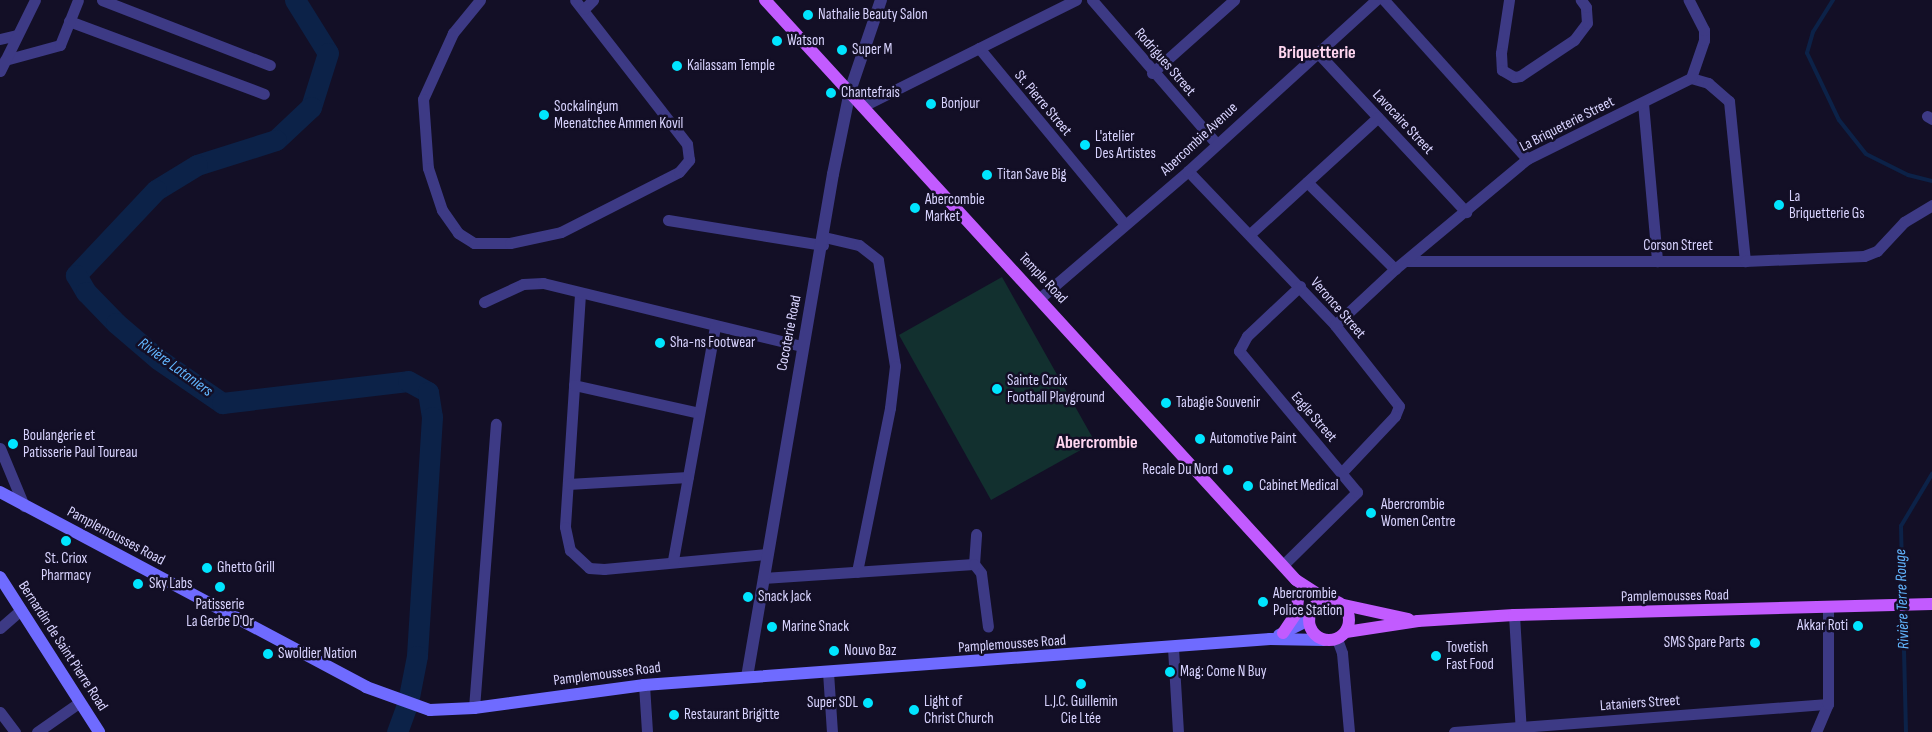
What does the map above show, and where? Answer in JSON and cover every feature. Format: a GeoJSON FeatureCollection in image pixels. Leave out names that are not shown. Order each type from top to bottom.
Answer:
{"type":"FeatureCollection","features":[{"type":"Feature","properties":{"kind":"main road","name":"Temple Road"},"geometry":{"type":"LineString","coordinates":[[766,0],[1296,580],[1327,600]]}},
{"type":"Feature","properties":{"kind":"main road","name":"Pamplemousses Road"},"geometry":{"type":"LineString","coordinates":[[0,492],[366,687],[430,710],[474,708],[644,685],[1173,648],[1270,639]]}},
{"type":"Feature","properties":{"kind":"main road","name":"Bernardin de Saint Pierre Road"},"geometry":{"type":"LineString","coordinates":[[0,578],[99,732]]}},
{"type":"Feature","properties":{"kind":"main road","name":"Temple Road"},"geometry":{"type":"LineString","coordinates":[[1296,580],[1299,593],[1310,617]]}},
{"type":"Feature","properties":{"kind":"main road"},"geometry":{"type":"LineString","coordinates":[[1283,633],[1296,614],[1299,593]]}},
{"type":"Feature","properties":{"kind":"main road"},"geometry":{"type":"LineString","coordinates":[[1327,600],[1344,605],[1350,621],[1336,637],[1270,639],[1310,617],[1316,604],[1327,600]]}},
{"type":"Feature","properties":{"kind":"main road","name":"Pamplemousses Road"},"geometry":{"type":"LineString","coordinates":[[1336,637],[1418,621],[1514,615],[1828,609],[1932,604]]}},
{"type":"Feature","properties":{"kind":"main road","name":"Pamplemousses Road"},"geometry":{"type":"LineString","coordinates":[[1344,605],[1418,621]]}},
{"type":"Feature","properties":{"kind":"main road"},"geometry":{"type":"LineString","coordinates":[[1310,617],[1315,634],[1336,637]]}},
{"type":"Feature","properties":{"kind":"street"},"geometry":{"type":"LineString","coordinates":[[0,71],[36,0]]}},
{"type":"Feature","properties":{"kind":"street"},"geometry":{"type":"LineString","coordinates":[[5,60],[40,53],[60,45],[78,0]]}},
{"type":"Feature","properties":{"kind":"street"},"geometry":{"type":"LineString","coordinates":[[102,0],[270,65]]}},
{"type":"Feature","properties":{"kind":"street"},"geometry":{"type":"LineString","coordinates":[[480,0],[453,33],[423,99],[428,168],[442,210],[458,233],[474,243],[510,243],[561,232],[679,172],[689,160],[686,144],[584,9],[575,0]]}},
{"type":"Feature","properties":{"kind":"street"},"geometry":{"type":"LineString","coordinates":[[584,9],[593,0]]}},
{"type":"Feature","properties":{"kind":"street","name":"Cocoterie Road"},"geometry":{"type":"LineString","coordinates":[[747,677],[802,346],[850,91],[881,0]]}},
{"type":"Feature","properties":{"kind":"street"},"geometry":{"type":"LineString","coordinates":[[863,106],[1076,0]]}},
{"type":"Feature","properties":{"kind":"street","name":"Rodrigues Street"},"geometry":{"type":"LineString","coordinates":[[1092,0],[1152,73],[1216,143]]}},
{"type":"Feature","properties":{"kind":"street"},"geometry":{"type":"LineString","coordinates":[[1152,73],[1234,0]]}},
{"type":"Feature","properties":{"kind":"street","name":"Abercombie Avenue"},"geometry":{"type":"LineString","coordinates":[[1040,298],[1124,223],[1188,171],[1216,143],[1376,0]]}},
{"type":"Feature","properties":{"kind":"street"},"geometry":{"type":"LineString","coordinates":[[1384,0],[1527,159]]}},
{"type":"Feature","properties":{"kind":"street"},"geometry":{"type":"LineString","coordinates":[[1510,0],[1501,53],[1502,70],[1514,77],[1520,76],[1574,40],[1587,23],[1586,7],[1581,0]]}},
{"type":"Feature","properties":{"kind":"street"},"geometry":{"type":"LineString","coordinates":[[1689,0],[1704,30],[1704,40],[1691,78],[1708,83],[1729,101],[1744,261]]}},
{"type":"Feature","properties":{"kind":"street"},"geometry":{"type":"LineString","coordinates":[[69,21],[264,94]]}},
{"type":"Feature","properties":{"kind":"street"},"geometry":{"type":"LineString","coordinates":[[0,39],[17,35]]}},
{"type":"Feature","properties":{"kind":"street","name":"St. Pierre Street"},"geometry":{"type":"LineString","coordinates":[[978,48],[1124,223]]}},
{"type":"Feature","properties":{"kind":"street","name":"Lavocaire Street"},"geometry":{"type":"LineString","coordinates":[[1317,52],[1466,212]]}},
{"type":"Feature","properties":{"kind":"street","name":"La Briqueterie Street"},"geometry":{"type":"LineString","coordinates":[[1335,325],[1396,269],[1527,159],[1691,78]]}},
{"type":"Feature","properties":{"kind":"street"},"geometry":{"type":"LineString","coordinates":[[1643,103],[1657,261]]}},
{"type":"Feature","properties":{"kind":"street"},"geometry":{"type":"LineString","coordinates":[[1250,234],[1378,117]]}},
{"type":"Feature","properties":{"kind":"street","name":"Veronce Street"},"geometry":{"type":"LineString","coordinates":[[1188,171],[1300,286],[1335,325],[1399,406],[1395,416],[1342,472]]}},
{"type":"Feature","properties":{"kind":"street"},"geometry":{"type":"LineString","coordinates":[[1307,182],[1396,269]]}},
{"type":"Feature","properties":{"kind":"street","name":"Corson Street"},"geometry":{"type":"LineString","coordinates":[[1406,261],[1744,261],[1871,254],[1904,222],[1932,205]]}},
{"type":"Feature","properties":{"kind":"street"},"geometry":{"type":"LineString","coordinates":[[668,220],[858,245],[878,260],[894,366],[890,408],[857,572]]}},
{"type":"Feature","properties":{"kind":"street"},"geometry":{"type":"LineString","coordinates":[[484,302],[503,291],[534,282],[802,346]]}},
{"type":"Feature","properties":{"kind":"street","name":"Eagle Street"},"geometry":{"type":"LineString","coordinates":[[1283,565],[1356,495],[1356,490],[1342,472],[1239,351],[1247,336],[1300,286]]}},
{"type":"Feature","properties":{"kind":"street"},"geometry":{"type":"LineString","coordinates":[[580,294],[565,527],[570,550],[578,560],[589,568],[604,569],[673,560],[766,554]]}},
{"type":"Feature","properties":{"kind":"street"},"geometry":{"type":"LineString","coordinates":[[673,560],[715,326]]}},
{"type":"Feature","properties":{"kind":"street"},"geometry":{"type":"LineString","coordinates":[[574,386],[699,413]]}},
{"type":"Feature","properties":{"kind":"street"},"geometry":{"type":"LineString","coordinates":[[474,708],[496,424]]}},
{"type":"Feature","properties":{"kind":"street"},"geometry":{"type":"LineString","coordinates":[[0,448],[24,506]]}},
{"type":"Feature","properties":{"kind":"street"},"geometry":{"type":"LineString","coordinates":[[568,484],[688,477]]}},
{"type":"Feature","properties":{"kind":"street"},"geometry":{"type":"LineString","coordinates":[[976,534],[974,564],[981,573],[988,627]]}},
{"type":"Feature","properties":{"kind":"street"},"geometry":{"type":"LineString","coordinates":[[763,578],[974,564]]}},
{"type":"Feature","properties":{"kind":"street"},"geometry":{"type":"LineString","coordinates":[[1816,732],[1828,704],[1828,609]]}},
{"type":"Feature","properties":{"kind":"street"},"geometry":{"type":"LineString","coordinates":[[0,628],[21,610]]}},
{"type":"Feature","properties":{"kind":"street"},"geometry":{"type":"LineString","coordinates":[[1514,615],[1521,729]]}},
{"type":"Feature","properties":{"kind":"street"},"geometry":{"type":"LineString","coordinates":[[1336,637],[1342,653],[1350,732]]}},
{"type":"Feature","properties":{"kind":"street"},"geometry":{"type":"LineString","coordinates":[[1173,648],[1178,732]]}},
{"type":"Feature","properties":{"kind":"street"},"geometry":{"type":"LineString","coordinates":[[828,672],[832,732]]}},
{"type":"Feature","properties":{"kind":"street"},"geometry":{"type":"LineString","coordinates":[[644,685],[647,732]]}},
{"type":"Feature","properties":{"kind":"street"},"geometry":{"type":"LineString","coordinates":[[37,732],[80,702]]}},
{"type":"Feature","properties":{"kind":"street","name":"Lataniers Street"},"geometry":{"type":"LineString","coordinates":[[1454,732],[1521,729],[1828,704]]}},
{"type":"Feature","properties":{"kind":"street"},"geometry":{"type":"LineString","coordinates":[[0,712],[15,732]]}},
{"type":"Feature","properties":{"kind":"green space","name":"Sainte Croix Football Playground"},"geometry":{"type":"Polygon","coordinates":[[[1002,277],[1095,442],[991,500],[899,335],[1002,277]]]}},
{"type":"Feature","properties":{"kind":"waterway","name":"Rivière Lataniers"},"geometry":{"type":"LineString","coordinates":[[295,0],[328,53],[311,107],[276,140],[197,165],[156,190],[76,275],[86,292],[116,323],[158,359],[222,403],[408,381],[428,392],[432,417],[417,656],[408,702],[397,732]]}},
{"type":"Feature","properties":{"kind":"waterway"},"geometry":{"type":"LineString","coordinates":[[1833,0],[1813,32],[1807,53],[1839,120],[1866,154],[1908,175],[1932,181]]}},
{"type":"Feature","properties":{"kind":"waterway","name":"Rivière Terre Rouge"},"geometry":{"type":"LineString","coordinates":[[1906,732],[1901,526],[1932,474]]}},
{"type":"Feature","properties":{"kind":"place","name":"Nathalie Beauty Salon"},"geometry":{"type":"Point","coordinates":[808,15]}},
{"type":"Feature","properties":{"kind":"place","name":"Watson"},"geometry":{"type":"Point","coordinates":[777,41]}},
{"type":"Feature","properties":{"kind":"place","name":"Super M"},"geometry":{"type":"Point","coordinates":[842,50]}},
{"type":"Feature","properties":{"kind":"place","name":"Kailassam Temple"},"geometry":{"type":"Point","coordinates":[677,66]}},
{"type":"Feature","properties":{"kind":"place","name":"Chantefrais"},"geometry":{"type":"Point","coordinates":[831,93]}},
{"type":"Feature","properties":{"kind":"place","name":"Bonjour"},"geometry":{"type":"Point","coordinates":[931,104]}},
{"type":"Feature","properties":{"kind":"place","name":"Sockalingum Meenatchee Ammen Kovil"},"geometry":{"type":"Point","coordinates":[544,115]}},
{"type":"Feature","properties":{"kind":"place","name":"L'atelier Des Artistes"},"geometry":{"type":"Point","coordinates":[1085,145]}},
{"type":"Feature","properties":{"kind":"place","name":"Titan Save Big"},"geometry":{"type":"Point","coordinates":[987,175]}},
{"type":"Feature","properties":{"kind":"place","name":"La Briquetterie Gs"},"geometry":{"type":"Point","coordinates":[1779,205]}},
{"type":"Feature","properties":{"kind":"place","name":"Abercombie Market"},"geometry":{"type":"Point","coordinates":[915,208]}},
{"type":"Feature","properties":{"kind":"place","name":"Sha-ns Footwear"},"geometry":{"type":"Point","coordinates":[660,343]}},
{"type":"Feature","properties":{"kind":"place","name":"Sainte Croix Football Playground"},"geometry":{"type":"Point","coordinates":[997,389]}},
{"type":"Feature","properties":{"kind":"place","name":"Tabagie Souvenir"},"geometry":{"type":"Point","coordinates":[1166,403]}},
{"type":"Feature","properties":{"kind":"place","name":"Automotive Paint"},"geometry":{"type":"Point","coordinates":[1200,439]}},
{"type":"Feature","properties":{"kind":"place","name":"Boulangerie et Patisserie Paul Toureau"},"geometry":{"type":"Point","coordinates":[13,444]}},
{"type":"Feature","properties":{"kind":"place","name":"Recale Du Nord"},"geometry":{"type":"Point","coordinates":[1228,470]}},
{"type":"Feature","properties":{"kind":"place","name":"Cabinet Medical"},"geometry":{"type":"Point","coordinates":[1248,486]}},
{"type":"Feature","properties":{"kind":"place","name":"Abercrombie Women Centre"},"geometry":{"type":"Point","coordinates":[1371,513]}},
{"type":"Feature","properties":{"kind":"place","name":"St. Criox Pharmacy"},"geometry":{"type":"Point","coordinates":[66,541]}},
{"type":"Feature","properties":{"kind":"place","name":"Ghetto Grill"},"geometry":{"type":"Point","coordinates":[207,568]}},
{"type":"Feature","properties":{"kind":"place","name":"Sky Labs"},"geometry":{"type":"Point","coordinates":[138,584]}},
{"type":"Feature","properties":{"kind":"place","name":"Patisserie La Gerbe D'Or"},"geometry":{"type":"Point","coordinates":[220,587]}},
{"type":"Feature","properties":{"kind":"place","name":"Snack Jack"},"geometry":{"type":"Point","coordinates":[748,597]}},
{"type":"Feature","properties":{"kind":"place","name":"Abercrombie Police Station"},"geometry":{"type":"Point","coordinates":[1263,602]}},
{"type":"Feature","properties":{"kind":"place","name":"Akkar Roti"},"geometry":{"type":"Point","coordinates":[1858,626]}},
{"type":"Feature","properties":{"kind":"place","name":"Marine Snack"},"geometry":{"type":"Point","coordinates":[772,627]}},
{"type":"Feature","properties":{"kind":"place","name":"SMS Spare Parts"},"geometry":{"type":"Point","coordinates":[1755,643]}},
{"type":"Feature","properties":{"kind":"place","name":"Nouvo Baz"},"geometry":{"type":"Point","coordinates":[834,651]}},
{"type":"Feature","properties":{"kind":"place","name":"Swoldier Nation"},"geometry":{"type":"Point","coordinates":[268,654]}},
{"type":"Feature","properties":{"kind":"place","name":"Tovetish Fast Food"},"geometry":{"type":"Point","coordinates":[1436,656]}},
{"type":"Feature","properties":{"kind":"place","name":"Mag: Come N Buy"},"geometry":{"type":"Point","coordinates":[1170,672]}},
{"type":"Feature","properties":{"kind":"place","name":"L.J.C. Guillemin Cie Ltée"},"geometry":{"type":"Point","coordinates":[1081,684]}},
{"type":"Feature","properties":{"kind":"place","name":"Super SDL"},"geometry":{"type":"Point","coordinates":[868,703]}},
{"type":"Feature","properties":{"kind":"place","name":"Light of Christ Church"},"geometry":{"type":"Point","coordinates":[914,710]}},
{"type":"Feature","properties":{"kind":"place","name":"Restaurant Brigitte"},"geometry":{"type":"Point","coordinates":[674,715]}},
{"type":"Feature","properties":{"kind":"district","name":"Briquetterie"},"geometry":{"type":"Point","coordinates":[1317,53]}},
{"type":"Feature","properties":{"kind":"district","name":"Abercrombie"},"geometry":{"type":"Point","coordinates":[1097,443]}}]}
